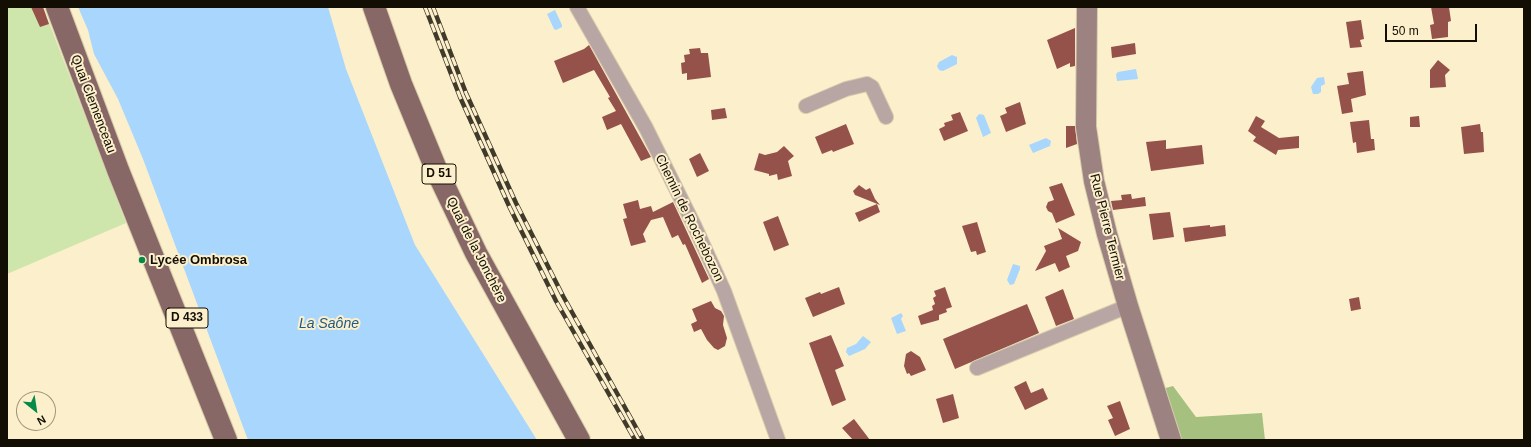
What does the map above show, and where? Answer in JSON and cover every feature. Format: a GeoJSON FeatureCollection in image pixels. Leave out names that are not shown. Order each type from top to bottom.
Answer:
{"type":"FeatureCollection","features":[{"type":"Feature","properties":{"kind":"main road","name":"Quai Clemenceau"},"geometry":{"type":"LineString","coordinates":[[57,7],[130,200],[226,440]]}},
{"type":"Feature","properties":{"kind":"main road","name":"Quai de la Jonchère"},"geometry":{"type":"LineString","coordinates":[[374,7],[401,84],[436,169],[476,253],[579,440]]}},
{"type":"Feature","properties":{"kind":"main road","name":"Quai Clemenceau"},"geometry":{"type":"LineString","coordinates":[[130,200],[147,219],[235,440]]}},
{"type":"Feature","properties":{"kind":"street","name":"Chemin de Rochebozon"},"geometry":{"type":"LineString","coordinates":[[577,7],[646,128],[694,225],[724,291],[778,440]]}},
{"type":"Feature","properties":{"kind":"street","name":"Rue Pierre Termier"},"geometry":{"type":"LineString","coordinates":[[1088,7],[1086,127],[1094,181],[1107,234],[1128,306],[1171,440]]}},
{"type":"Feature","properties":{"kind":"street"},"geometry":{"type":"LineString","coordinates":[[806,106],[846,89],[866,84],[872,88],[886,117]]}},
{"type":"Feature","properties":{"kind":"street"},"geometry":{"type":"LineString","coordinates":[[977,368],[1128,306]]}},
{"type":"Feature","properties":{"kind":"green space"},"geometry":{"type":"Polygon","coordinates":[[[7,7],[43,7],[126,223],[7,274],[7,7]]]}},
{"type":"Feature","properties":{"kind":"green space"},"geometry":{"type":"Polygon","coordinates":[[[1173,386],[1196,417],[1262,413],[1265,440],[1181,440],[1162,389],[1173,386]]]}},
{"type":"Feature","properties":{"kind":"water","name":"La Saône"},"geometry":{"type":"Polygon","coordinates":[[[78,7],[328,7],[346,69],[415,245],[537,440],[248,440],[143,159],[118,99],[94,54],[88,30],[78,7]]]}},
{"type":"Feature","properties":{"kind":"water"},"geometry":{"type":"Polygon","coordinates":[[[555,10],[562,25],[562,27],[556,30],[554,29],[547,14],[555,10]]]}},
{"type":"Feature","properties":{"kind":"water"},"geometry":{"type":"Polygon","coordinates":[[[952,55],[957,57],[957,64],[943,71],[939,70],[937,66],[939,62],[952,55]]]}},
{"type":"Feature","properties":{"kind":"water"},"geometry":{"type":"Polygon","coordinates":[[[1136,69],[1138,79],[1117,81],[1116,74],[1118,72],[1136,69]]]}},
{"type":"Feature","properties":{"kind":"water"},"geometry":{"type":"Polygon","coordinates":[[[1324,77],[1325,84],[1321,86],[1321,92],[1318,94],[1313,94],[1311,87],[1317,78],[1324,77]]]}},
{"type":"Feature","properties":{"kind":"water"},"geometry":{"type":"Polygon","coordinates":[[[979,114],[984,115],[991,133],[983,137],[976,118],[979,114]]]}},
{"type":"Feature","properties":{"kind":"water"},"geometry":{"type":"Polygon","coordinates":[[[1046,138],[1051,141],[1050,146],[1033,153],[1029,145],[1046,138]]]}},
{"type":"Feature","properties":{"kind":"water"},"geometry":{"type":"Polygon","coordinates":[[[1013,264],[1020,266],[1020,269],[1014,284],[1010,285],[1007,280],[1013,264]]]}},
{"type":"Feature","properties":{"kind":"water"},"geometry":{"type":"Polygon","coordinates":[[[901,313],[903,316],[901,319],[906,331],[897,334],[891,318],[901,313]]]}},
{"type":"Feature","properties":{"kind":"water"},"geometry":{"type":"Polygon","coordinates":[[[863,336],[871,342],[865,349],[849,356],[846,352],[847,348],[856,344],[863,336]]]}},
{"type":"Feature","properties":{"kind":"building"},"geometry":{"type":"Polygon","coordinates":[[[31,7],[43,7],[49,24],[40,27],[31,7]]]}},
{"type":"Feature","properties":{"kind":"building"},"geometry":{"type":"Polygon","coordinates":[[[1431,7],[1449,7],[1451,21],[1448,22],[1448,37],[1432,39],[1430,25],[1434,24],[1431,7]]]}},
{"type":"Feature","properties":{"kind":"building"},"geometry":{"type":"Polygon","coordinates":[[[1361,20],[1364,39],[1360,40],[1362,47],[1350,48],[1346,22],[1361,20]]]}},
{"type":"Feature","properties":{"kind":"building"},"geometry":{"type":"Polygon","coordinates":[[[1075,28],[1075,66],[1070,67],[1070,63],[1057,69],[1047,40],[1075,28]]]}},
{"type":"Feature","properties":{"kind":"building"},"geometry":{"type":"Polygon","coordinates":[[[1135,43],[1136,54],[1112,58],[1111,47],[1135,43]]]}},
{"type":"Feature","properties":{"kind":"building"},"geometry":{"type":"Polygon","coordinates":[[[589,45],[651,157],[641,161],[621,124],[607,130],[602,117],[616,111],[608,98],[610,97],[594,70],[563,83],[554,61],[584,49],[589,45]]]}},
{"type":"Feature","properties":{"kind":"building"},"geometry":{"type":"Polygon","coordinates":[[[700,48],[701,53],[708,53],[711,77],[687,80],[687,73],[682,74],[681,63],[685,62],[684,55],[690,54],[689,49],[700,48]]]}},
{"type":"Feature","properties":{"kind":"building"},"geometry":{"type":"Polygon","coordinates":[[[1438,60],[1450,70],[1445,75],[1446,87],[1430,88],[1430,70],[1438,60]]]}},
{"type":"Feature","properties":{"kind":"building"},"geometry":{"type":"Polygon","coordinates":[[[1363,71],[1366,95],[1351,99],[1353,112],[1342,114],[1337,86],[1349,84],[1347,73],[1363,71]]]}},
{"type":"Feature","properties":{"kind":"building"},"geometry":{"type":"Polygon","coordinates":[[[1020,102],[1026,124],[1006,132],[1000,116],[1007,113],[1005,108],[1020,102]]]}},
{"type":"Feature","properties":{"kind":"building"},"geometry":{"type":"Polygon","coordinates":[[[725,108],[727,118],[712,120],[711,110],[725,108]]]}},
{"type":"Feature","properties":{"kind":"building"},"geometry":{"type":"Polygon","coordinates":[[[960,112],[968,131],[944,141],[939,129],[945,126],[944,123],[953,120],[951,115],[960,112]]]}},
{"type":"Feature","properties":{"kind":"building"},"geometry":{"type":"Polygon","coordinates":[[[1256,116],[1265,121],[1261,127],[1279,138],[1299,136],[1299,148],[1278,150],[1276,155],[1253,141],[1256,137],[1248,131],[1256,116]]]}},
{"type":"Feature","properties":{"kind":"building"},"geometry":{"type":"Polygon","coordinates":[[[1419,116],[1420,127],[1410,127],[1410,117],[1419,116]]]}},
{"type":"Feature","properties":{"kind":"building"},"geometry":{"type":"Polygon","coordinates":[[[1369,120],[1371,139],[1374,139],[1375,150],[1357,153],[1356,142],[1353,143],[1350,122],[1369,120]]]}},
{"type":"Feature","properties":{"kind":"building"},"geometry":{"type":"Polygon","coordinates":[[[846,124],[854,144],[833,152],[832,150],[822,154],[815,137],[846,124]]]}},
{"type":"Feature","properties":{"kind":"building"},"geometry":{"type":"Polygon","coordinates":[[[1480,124],[1481,132],[1483,132],[1484,152],[1464,154],[1461,127],[1480,124]]]}},
{"type":"Feature","properties":{"kind":"building"},"geometry":{"type":"Polygon","coordinates":[[[1066,126],[1075,126],[1077,144],[1066,148],[1066,126]]]}},
{"type":"Feature","properties":{"kind":"building"},"geometry":{"type":"Polygon","coordinates":[[[1166,140],[1166,149],[1202,145],[1204,164],[1151,171],[1146,142],[1166,140]]]}},
{"type":"Feature","properties":{"kind":"building"},"geometry":{"type":"Polygon","coordinates":[[[784,146],[794,156],[788,161],[792,176],[778,180],[777,174],[769,176],[769,174],[754,170],[759,153],[765,155],[777,152],[784,146]]]}},
{"type":"Feature","properties":{"kind":"building"},"geometry":{"type":"Polygon","coordinates":[[[700,153],[709,171],[697,177],[689,159],[700,153]]]}},
{"type":"Feature","properties":{"kind":"building"},"geometry":{"type":"Polygon","coordinates":[[[1062,183],[1075,215],[1056,223],[1052,213],[1048,211],[1046,207],[1048,202],[1054,200],[1049,187],[1062,183]]]}},
{"type":"Feature","properties":{"kind":"building"},"geometry":{"type":"Polygon","coordinates":[[[859,185],[866,190],[870,188],[875,199],[880,205],[855,195],[853,191],[859,185]]]}},
{"type":"Feature","properties":{"kind":"building"},"geometry":{"type":"Polygon","coordinates":[[[1131,194],[1132,199],[1145,197],[1146,206],[1113,210],[1111,201],[1122,200],[1121,195],[1131,194]]]}},
{"type":"Feature","properties":{"kind":"building"},"geometry":{"type":"Polygon","coordinates":[[[638,200],[640,209],[651,206],[653,212],[673,202],[709,279],[702,283],[685,244],[683,245],[678,235],[672,238],[663,217],[651,220],[643,234],[646,242],[631,246],[623,219],[627,218],[623,204],[638,200]]]}},
{"type":"Feature","properties":{"kind":"building"},"geometry":{"type":"Polygon","coordinates":[[[877,204],[880,212],[859,222],[855,213],[877,204]]]}},
{"type":"Feature","properties":{"kind":"building"},"geometry":{"type":"Polygon","coordinates":[[[1170,212],[1174,237],[1153,240],[1149,214],[1170,212]]]}},
{"type":"Feature","properties":{"kind":"building"},"geometry":{"type":"Polygon","coordinates":[[[778,216],[789,245],[774,251],[763,222],[778,216]]]}},
{"type":"Feature","properties":{"kind":"building"},"geometry":{"type":"Polygon","coordinates":[[[977,222],[986,252],[977,255],[976,251],[971,252],[962,226],[977,222]]]}},
{"type":"Feature","properties":{"kind":"building"},"geometry":{"type":"Polygon","coordinates":[[[1210,225],[1210,227],[1225,225],[1226,236],[1185,242],[1183,228],[1210,225]]]}},
{"type":"Feature","properties":{"kind":"building"},"geometry":{"type":"Polygon","coordinates":[[[1058,228],[1081,242],[1078,251],[1066,256],[1070,267],[1059,272],[1055,263],[1035,271],[1046,251],[1044,246],[1062,239],[1058,228]]]}},
{"type":"Feature","properties":{"kind":"building"},"geometry":{"type":"Polygon","coordinates":[[[839,287],[845,304],[813,317],[805,298],[839,287]]]}},
{"type":"Feature","properties":{"kind":"building"},"geometry":{"type":"Polygon","coordinates":[[[945,287],[952,307],[946,309],[947,312],[939,315],[939,320],[921,325],[918,316],[933,310],[932,306],[935,304],[933,298],[936,296],[934,291],[945,287]]]}},
{"type":"Feature","properties":{"kind":"building"},"geometry":{"type":"Polygon","coordinates":[[[1063,289],[1074,319],[1056,326],[1045,297],[1063,289]]]}},
{"type":"Feature","properties":{"kind":"building"},"geometry":{"type":"Polygon","coordinates":[[[1359,297],[1361,309],[1351,311],[1349,299],[1359,297]]]}},
{"type":"Feature","properties":{"kind":"building"},"geometry":{"type":"Polygon","coordinates":[[[711,301],[715,308],[721,311],[724,316],[723,325],[727,338],[725,346],[718,350],[714,348],[707,340],[701,329],[694,332],[691,324],[697,321],[692,309],[711,301]]]}},
{"type":"Feature","properties":{"kind":"building"},"geometry":{"type":"Polygon","coordinates":[[[1027,304],[1039,333],[955,369],[943,339],[1027,304]]]}},
{"type":"Feature","properties":{"kind":"building"},"geometry":{"type":"Polygon","coordinates":[[[831,335],[844,366],[835,370],[846,400],[832,406],[809,343],[831,335]]]}},
{"type":"Feature","properties":{"kind":"building"},"geometry":{"type":"Polygon","coordinates":[[[911,351],[920,357],[926,370],[911,376],[909,373],[907,374],[904,366],[906,354],[911,351]]]}},
{"type":"Feature","properties":{"kind":"building"},"geometry":{"type":"Polygon","coordinates":[[[1026,381],[1031,393],[1043,388],[1048,399],[1025,410],[1014,387],[1026,381]]]}},
{"type":"Feature","properties":{"kind":"building"},"geometry":{"type":"Polygon","coordinates":[[[953,394],[959,418],[943,423],[936,399],[953,394]]]}},
{"type":"Feature","properties":{"kind":"building"},"geometry":{"type":"Polygon","coordinates":[[[1120,401],[1130,429],[1115,436],[1108,420],[1113,418],[1107,406],[1120,401]]]}},
{"type":"Feature","properties":{"kind":"building"},"geometry":{"type":"Polygon","coordinates":[[[854,419],[870,440],[853,440],[842,428],[854,419]]]}},
{"type":"Feature","properties":{"kind":"railway"},"geometry":{"type":"LineString","coordinates":[[425,7],[460,97],[509,206],[556,301],[635,440]]}},
{"type":"Feature","properties":{"kind":"railway"},"geometry":{"type":"LineString","coordinates":[[433,7],[466,93],[516,203],[563,296],[643,440]]}},
{"type":"Feature","properties":{"kind":"place","name":"Lycée Ombrosa"},"geometry":{"type":"Point","coordinates":[142,260]}}]}
